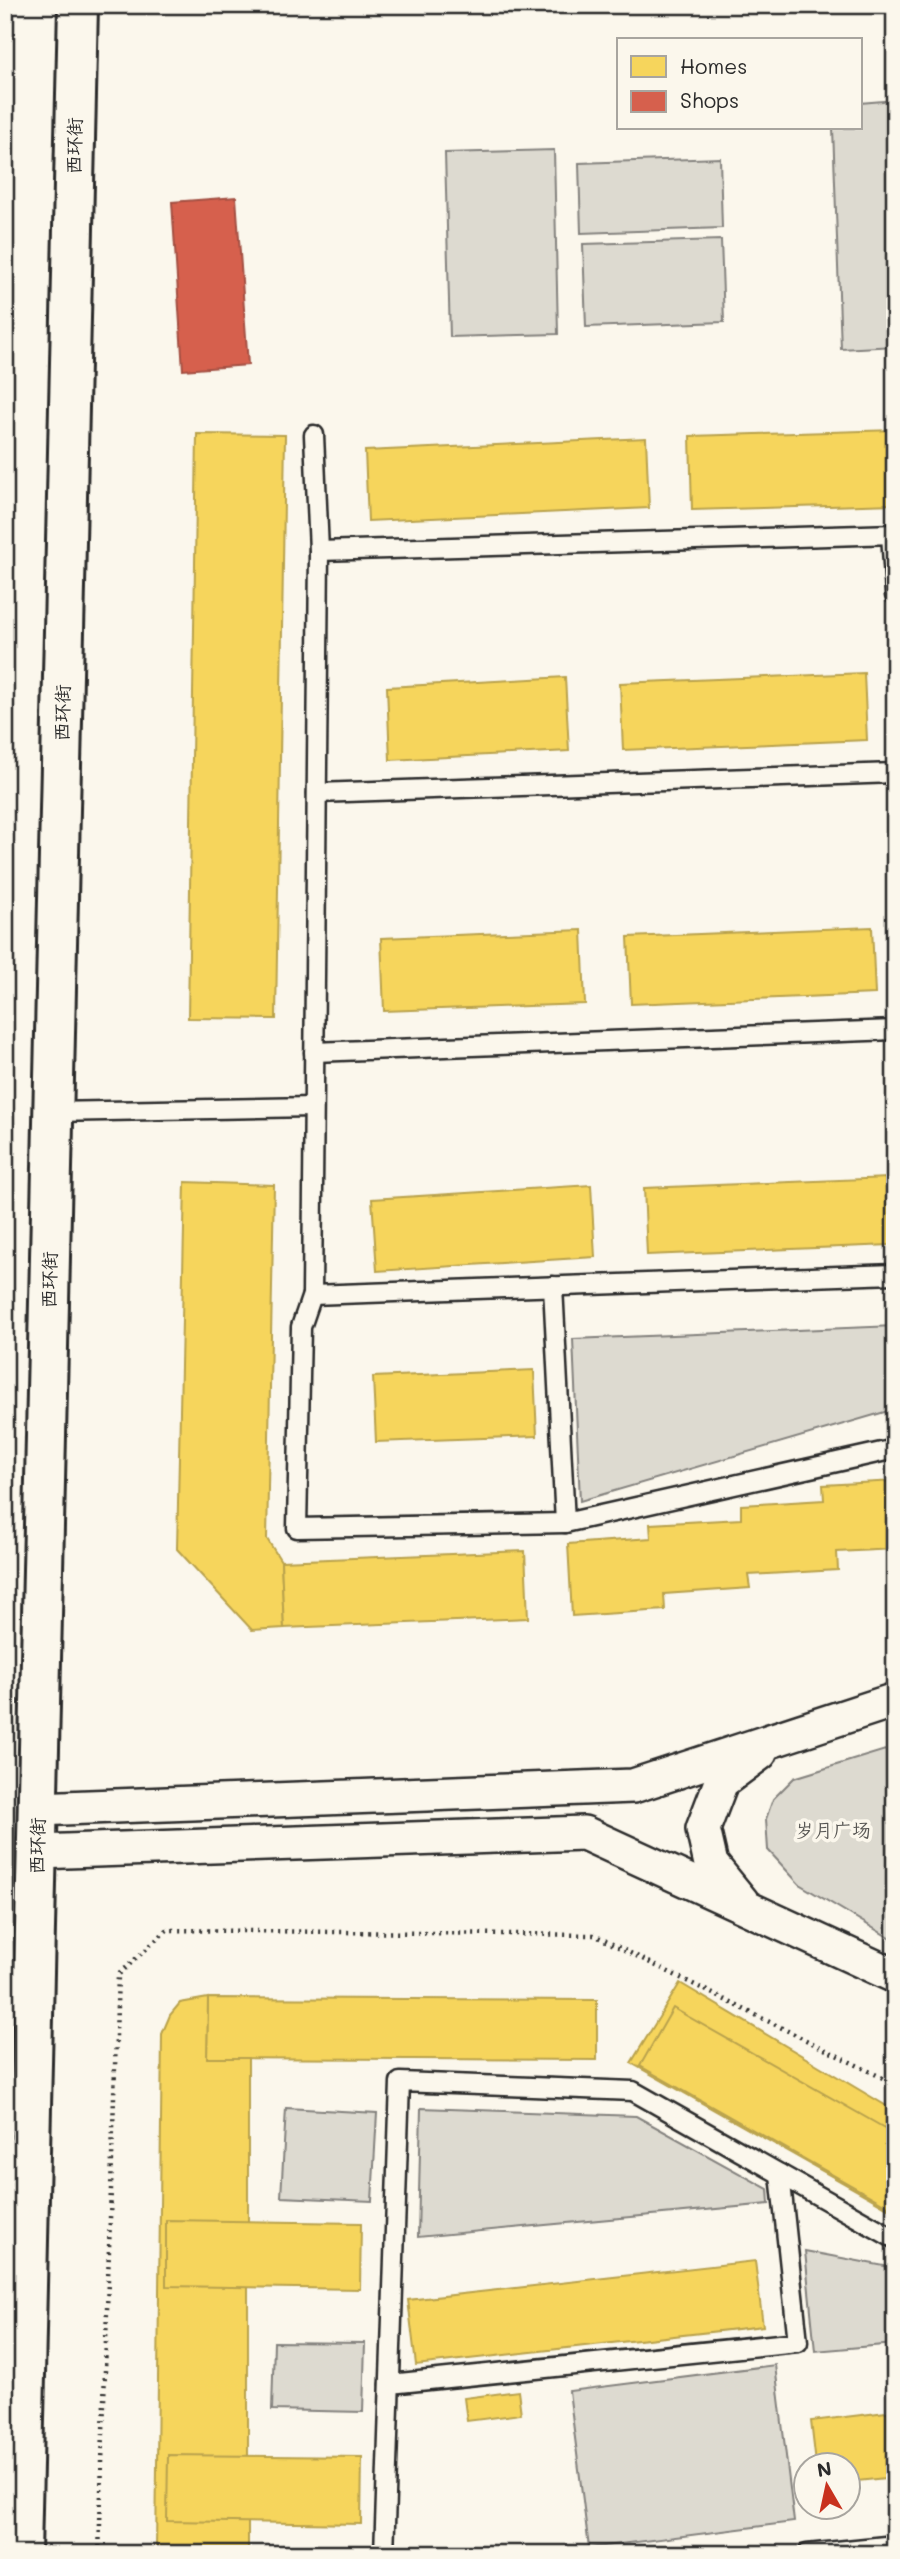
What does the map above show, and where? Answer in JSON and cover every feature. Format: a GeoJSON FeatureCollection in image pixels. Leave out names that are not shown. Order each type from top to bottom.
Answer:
{"type":"FeatureCollection","features":[{"type":"Feature","properties":{"kind":"main road","name":"西环街"},"geometry":{"type":"LineString","coordinates":[[21,2554],[78,5]]}},
{"type":"Feature","properties":{"kind":"street"},"geometry":{"type":"LineString","coordinates":[[37,1809],[632,1786],[895,1700]]}},
{"type":"Feature","properties":{"kind":"street"},"geometry":{"type":"LineString","coordinates":[[746,1908],[711,1864],[703,1829],[721,1782],[782,1737]]}},
{"type":"Feature","properties":{"kind":"street"},"geometry":{"type":"LineString","coordinates":[[37,1852],[584,1833],[895,1976]]}},
{"type":"Feature","properties":{"kind":"lane"},"geometry":{"type":"LineString","coordinates":[[314,435],[319,551],[312,1294],[301,1327],[297,1528],[565,1523],[895,1449]]}},
{"type":"Feature","properties":{"kind":"lane"},"geometry":{"type":"LineString","coordinates":[[319,551],[893,534],[895,595]]}},
{"type":"Feature","properties":{"kind":"lane"},"geometry":{"type":"LineString","coordinates":[[317,793],[895,773]]}},
{"type":"Feature","properties":{"kind":"lane"},"geometry":{"type":"LineString","coordinates":[[314,1052],[895,1030]]}},
{"type":"Feature","properties":{"kind":"lane"},"geometry":{"type":"LineString","coordinates":[[53,1112],[313,1107]]}},
{"type":"Feature","properties":{"kind":"lane"},"geometry":{"type":"LineString","coordinates":[[312,1294],[895,1274]]}},
{"type":"Feature","properties":{"kind":"lane"},"geometry":{"type":"LineString","coordinates":[[553,1286],[565,1523]]}},
{"type":"Feature","properties":{"kind":"lane"},"geometry":{"type":"LineString","coordinates":[[384,2554],[400,2082],[633,2091],[895,2239]]}},
{"type":"Feature","properties":{"kind":"lane"},"geometry":{"type":"LineString","coordinates":[[390,2384],[798,2342],[780,2174]]}},
{"type":"Feature","properties":{"kind":"lane"},"geometry":{"type":"LineString","coordinates":[[807,2554],[895,2544]]}},
{"type":"Feature","properties":{"kind":"path"},"geometry":{"type":"LineString","coordinates":[[99,2554],[118,1975],[167,1930],[594,1935],[895,2084]]}},
{"type":"Feature","properties":{"kind":"green space"},"geometry":{"type":"Polygon","coordinates":[[[895,100],[895,346],[841,349],[833,130],[862,130],[862,103],[895,100]]]}},
{"type":"Feature","properties":{"kind":"green space"},"geometry":{"type":"Polygon","coordinates":[[[554,150],[558,334],[450,337],[445,153],[554,150]]]}},
{"type":"Feature","properties":{"kind":"green space"},"geometry":{"type":"Polygon","coordinates":[[[720,158],[722,228],[581,233],[579,163],[720,158]]]}},
{"type":"Feature","properties":{"kind":"green space"},"geometry":{"type":"Polygon","coordinates":[[[721,240],[724,322],[586,327],[583,244],[721,240]]]}},
{"type":"Feature","properties":{"kind":"green space"},"geometry":{"type":"Polygon","coordinates":[[[895,1326],[895,1409],[580,1501],[573,1339],[895,1326]]]}},
{"type":"Feature","properties":{"kind":"green space","name":"岁月广场"},"geometry":{"type":"Polygon","coordinates":[[[895,1747],[895,1941],[799,1884],[768,1850],[766,1819],[773,1799],[794,1778],[895,1747]]]}},
{"type":"Feature","properties":{"kind":"green space"},"geometry":{"type":"Polygon","coordinates":[[[286,2108],[377,2113],[372,2201],[281,2197],[286,2108]]]}},
{"type":"Feature","properties":{"kind":"green space"},"geometry":{"type":"Polygon","coordinates":[[[421,2108],[636,2116],[768,2189],[769,2204],[418,2237],[421,2108]]]}},
{"type":"Feature","properties":{"kind":"green space"},"geometry":{"type":"Polygon","coordinates":[[[805,2251],[895,2268],[895,2344],[815,2351],[805,2251]]]}},
{"type":"Feature","properties":{"kind":"green space"},"geometry":{"type":"Polygon","coordinates":[[[274,2342],[365,2343],[363,2412],[272,2410],[274,2342]]]}},
{"type":"Feature","properties":{"kind":"green space"},"geometry":{"type":"Polygon","coordinates":[[[775,2365],[794,2522],[589,2548],[569,2391],[775,2365]]]}},
{"type":"Feature","properties":{"kind":"building: Homes"},"geometry":{"type":"Polygon","coordinates":[[[895,430],[895,504],[692,510],[690,436],[895,430]]]}},
{"type":"Feature","properties":{"kind":"building: Homes"},"geometry":{"type":"Polygon","coordinates":[[[197,434],[285,435],[276,1019],[188,1018],[197,434]]]}},
{"type":"Feature","properties":{"kind":"building: Homes"},"geometry":{"type":"Polygon","coordinates":[[[646,438],[649,508],[368,521],[365,451],[646,438]]]}},
{"type":"Feature","properties":{"kind":"building: Homes"},"geometry":{"type":"Polygon","coordinates":[[[864,673],[867,740],[623,750],[620,683],[864,673]]]}},
{"type":"Feature","properties":{"kind":"building: Homes"},"geometry":{"type":"Polygon","coordinates":[[[565,677],[569,751],[390,760],[387,687],[565,677]]]}},
{"type":"Feature","properties":{"kind":"building: Homes"},"geometry":{"type":"Polygon","coordinates":[[[872,927],[875,994],[631,1004],[628,937],[872,927]]]}},
{"type":"Feature","properties":{"kind":"building: Homes"},"geometry":{"type":"Polygon","coordinates":[[[582,930],[585,1004],[384,1011],[381,938],[582,930]]]}},
{"type":"Feature","properties":{"kind":"building: Homes"},"geometry":{"type":"Polygon","coordinates":[[[888,1178],[891,1245],[647,1255],[644,1188],[888,1178]]]}},
{"type":"Feature","properties":{"kind":"building: Homes"},"geometry":{"type":"Polygon","coordinates":[[[185,1182],[274,1185],[267,1539],[281,1561],[284,1628],[252,1630],[177,1549],[185,1182]]]}},
{"type":"Feature","properties":{"kind":"building: Homes"},"geometry":{"type":"Polygon","coordinates":[[[591,1185],[595,1257],[377,1271],[372,1199],[591,1185]]]}},
{"type":"Feature","properties":{"kind":"building: Homes"},"geometry":{"type":"Polygon","coordinates":[[[534,1370],[537,1436],[376,1442],[373,1377],[534,1370]]]}},
{"type":"Feature","properties":{"kind":"building: Homes"},"geometry":{"type":"Polygon","coordinates":[[[895,1481],[895,1549],[837,1552],[838,1570],[748,1575],[750,1588],[664,1594],[665,1610],[572,1616],[568,1544],[651,1538],[650,1524],[741,1519],[741,1505],[824,1500],[823,1485],[895,1481]]]}},
{"type":"Feature","properties":{"kind":"building: Homes"},"geometry":{"type":"Polygon","coordinates":[[[525,1551],[528,1618],[284,1628],[281,1561],[525,1551]]]}},
{"type":"Feature","properties":{"kind":"building: Homes"},"geometry":{"type":"Polygon","coordinates":[[[680,1983],[895,2111],[895,2212],[631,2063],[680,1983]]]}},
{"type":"Feature","properties":{"kind":"building: Homes"},"geometry":{"type":"Polygon","coordinates":[[[208,1998],[597,2000],[597,2060],[207,2058],[208,1998]]]}},
{"type":"Feature","properties":{"kind":"building: Homes"},"geometry":{"type":"Polygon","coordinates":[[[208,1998],[207,2058],[248,2058],[248,2553],[156,2552],[162,2034],[170,2015],[180,2003],[208,1998]]]}},
{"type":"Feature","properties":{"kind":"building: Homes"},"geometry":{"type":"Polygon","coordinates":[[[673,2008],[895,2134],[895,2210],[640,2066],[673,2008]]]}},
{"type":"Feature","properties":{"kind":"building: Homes"},"geometry":{"type":"Polygon","coordinates":[[[166,2220],[361,2223],[360,2289],[166,2286],[166,2220]]]}},
{"type":"Feature","properties":{"kind":"building: Homes"},"geometry":{"type":"Polygon","coordinates":[[[755,2261],[763,2326],[416,2365],[408,2300],[755,2261]]]}},
{"type":"Feature","properties":{"kind":"building: Homes"},"geometry":{"type":"Polygon","coordinates":[[[518,2391],[521,2414],[467,2421],[464,2398],[518,2391]]]}},
{"type":"Feature","properties":{"kind":"building: Homes"},"geometry":{"type":"Polygon","coordinates":[[[895,2411],[895,2477],[862,2481],[862,2450],[814,2450],[811,2421],[895,2411]]]}},
{"type":"Feature","properties":{"kind":"building: Homes"},"geometry":{"type":"Polygon","coordinates":[[[168,2455],[362,2457],[361,2524],[167,2521],[168,2455]]]}},
{"type":"Feature","properties":{"kind":"building: Shops"},"geometry":{"type":"Polygon","coordinates":[[[396,5],[442,5],[442,8],[396,11],[396,5]]]}},
{"type":"Feature","properties":{"kind":"building: Shops"},"geometry":{"type":"Polygon","coordinates":[[[236,197],[248,365],[183,370],[172,202],[236,197]]]}}]}
